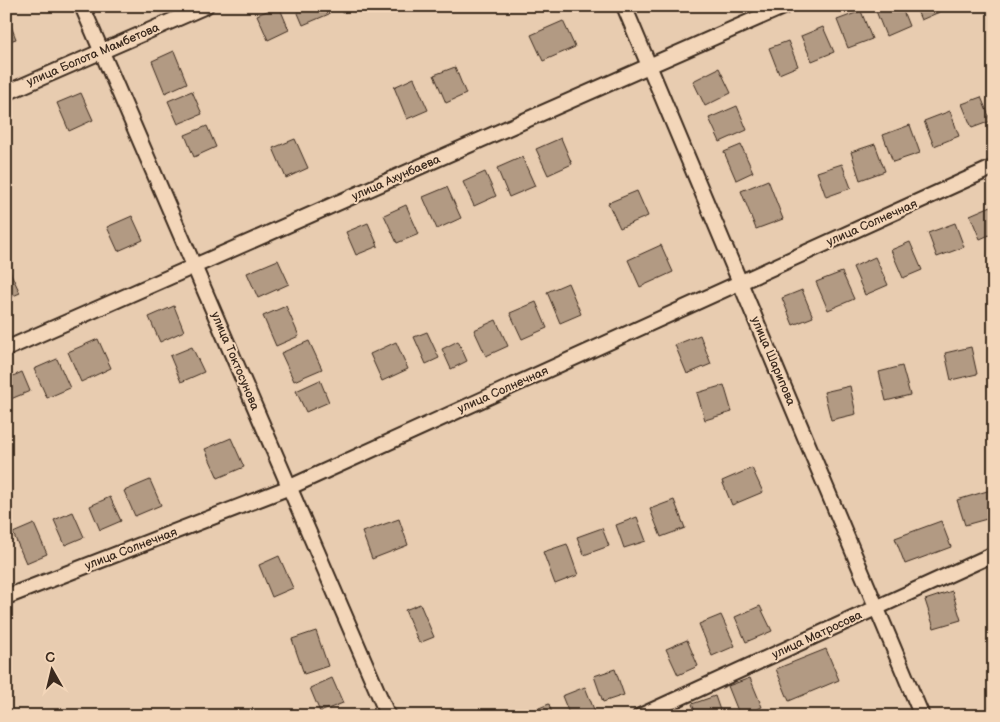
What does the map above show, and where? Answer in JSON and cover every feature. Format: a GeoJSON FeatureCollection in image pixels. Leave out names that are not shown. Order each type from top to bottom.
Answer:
{"type":"FeatureCollection","features":[{"type":"Feature","properties":{"kind":"street","name":"улица Токтосунова"},"geometry":{"type":"LineString","coordinates":[[82,6],[388,716]]}},
{"type":"Feature","properties":{"kind":"street","name":"улица Болота Мамбетова"},"geometry":{"type":"LineString","coordinates":[[6,93],[206,6]]}},
{"type":"Feature","properties":{"kind":"street","name":"улица Шарипова"},"geometry":{"type":"LineString","coordinates":[[624,6],[922,716]]}},
{"type":"Feature","properties":{"kind":"street","name":"улица Ахунбаева"},"geometry":{"type":"LineString","coordinates":[[6,349],[784,6]]}},
{"type":"Feature","properties":{"kind":"street","name":"улица Солнечная"},"geometry":{"type":"LineString","coordinates":[[6,597],[290,487],[994,167]]}},
{"type":"Feature","properties":{"kind":"street","name":"улица Матросова"},"geometry":{"type":"LineString","coordinates":[[640,716],[994,554]]}},
{"type":"Feature","properties":{"kind":"building"},"geometry":{"type":"Polygon","coordinates":[[[279,6],[289,30],[268,40],[257,15],[279,6]]]}},
{"type":"Feature","properties":{"kind":"building"},"geometry":{"type":"Polygon","coordinates":[[[295,6],[326,6],[329,14],[303,25],[295,6]]]}},
{"type":"Feature","properties":{"kind":"building"},"geometry":{"type":"Polygon","coordinates":[[[339,6],[359,6],[342,13],[339,6]]]}},
{"type":"Feature","properties":{"kind":"building"},"geometry":{"type":"Polygon","coordinates":[[[874,6],[901,6],[909,26],[886,36],[874,6]]]}},
{"type":"Feature","properties":{"kind":"building"},"geometry":{"type":"Polygon","coordinates":[[[915,6],[943,6],[944,10],[921,20],[915,6]]]}},
{"type":"Feature","properties":{"kind":"building"},"geometry":{"type":"Polygon","coordinates":[[[861,11],[872,39],[848,48],[837,20],[861,11]]]}},
{"type":"Feature","properties":{"kind":"building"},"geometry":{"type":"Polygon","coordinates":[[[8,18],[16,39],[6,42],[6,19],[8,18]]]}},
{"type":"Feature","properties":{"kind":"building"},"geometry":{"type":"Polygon","coordinates":[[[563,21],[575,47],[543,61],[531,35],[563,21]]]}},
{"type":"Feature","properties":{"kind":"building"},"geometry":{"type":"Polygon","coordinates":[[[823,27],[834,52],[812,61],[801,36],[823,27]]]}},
{"type":"Feature","properties":{"kind":"building"},"geometry":{"type":"Polygon","coordinates":[[[788,41],[798,66],[779,74],[769,48],[788,41]]]}},
{"type":"Feature","properties":{"kind":"building"},"geometry":{"type":"Polygon","coordinates":[[[174,51],[187,83],[165,93],[152,61],[174,51]]]}},
{"type":"Feature","properties":{"kind":"building"},"geometry":{"type":"Polygon","coordinates":[[[455,67],[466,94],[446,103],[434,75],[455,67]]]}},
{"type":"Feature","properties":{"kind":"building"},"geometry":{"type":"Polygon","coordinates":[[[719,68],[731,93],[705,106],[693,81],[719,68]]]}},
{"type":"Feature","properties":{"kind":"building"},"geometry":{"type":"Polygon","coordinates":[[[414,78],[428,110],[407,119],[394,87],[414,78]]]}},
{"type":"Feature","properties":{"kind":"building"},"geometry":{"type":"Polygon","coordinates":[[[192,91],[202,114],[178,124],[168,101],[192,91]]]}},
{"type":"Feature","properties":{"kind":"building"},"geometry":{"type":"Polygon","coordinates":[[[81,93],[93,120],[69,131],[57,103],[81,93]]]}},
{"type":"Feature","properties":{"kind":"building"},"geometry":{"type":"Polygon","coordinates":[[[981,97],[991,121],[972,128],[962,104],[981,97]]]}},
{"type":"Feature","properties":{"kind":"building"},"geometry":{"type":"Polygon","coordinates":[[[737,106],[747,130],[720,142],[709,118],[737,106]]]}},
{"type":"Feature","properties":{"kind":"building"},"geometry":{"type":"Polygon","coordinates":[[[950,111],[959,136],[934,146],[924,121],[950,111]]]}},
{"type":"Feature","properties":{"kind":"building"},"geometry":{"type":"Polygon","coordinates":[[[910,125],[920,153],[893,162],[883,135],[910,125]]]}},
{"type":"Feature","properties":{"kind":"building"},"geometry":{"type":"Polygon","coordinates":[[[207,126],[216,147],[194,157],[185,135],[207,126]]]}},
{"type":"Feature","properties":{"kind":"building"},"geometry":{"type":"Polygon","coordinates":[[[561,138],[572,164],[548,175],[536,149],[561,138]]]}},
{"type":"Feature","properties":{"kind":"building"},"geometry":{"type":"Polygon","coordinates":[[[295,139],[308,168],[286,178],[273,148],[295,139]]]}},
{"type":"Feature","properties":{"kind":"building"},"geometry":{"type":"Polygon","coordinates":[[[875,144],[885,171],[860,180],[851,152],[875,144]]]}},
{"type":"Feature","properties":{"kind":"building"},"geometry":{"type":"Polygon","coordinates":[[[741,145],[753,172],[736,180],[724,152],[741,145]]]}},
{"type":"Feature","properties":{"kind":"building"},"geometry":{"type":"Polygon","coordinates":[[[522,157],[535,186],[509,197],[497,168],[522,157]]]}},
{"type":"Feature","properties":{"kind":"building"},"geometry":{"type":"Polygon","coordinates":[[[842,164],[851,188],[826,197],[817,172],[842,164]]]}},
{"type":"Feature","properties":{"kind":"building"},"geometry":{"type":"Polygon","coordinates":[[[485,172],[496,196],[474,206],[463,182],[485,172]]]}},
{"type":"Feature","properties":{"kind":"building"},"geometry":{"type":"Polygon","coordinates":[[[768,180],[783,219],[756,229],[741,191],[768,180]]]}},
{"type":"Feature","properties":{"kind":"building"},"geometry":{"type":"Polygon","coordinates":[[[447,187],[461,218],[437,229],[423,197],[447,187]]]}},
{"type":"Feature","properties":{"kind":"building"},"geometry":{"type":"Polygon","coordinates":[[[637,191],[648,216],[620,228],[608,203],[637,191]]]}},
{"type":"Feature","properties":{"kind":"building"},"geometry":{"type":"Polygon","coordinates":[[[406,205],[419,234],[397,243],[384,215],[406,205]]]}},
{"type":"Feature","properties":{"kind":"building"},"geometry":{"type":"Polygon","coordinates":[[[991,206],[994,213],[994,233],[980,239],[970,215],[991,206]]]}},
{"type":"Feature","properties":{"kind":"building"},"geometry":{"type":"Polygon","coordinates":[[[132,216],[143,240],[118,251],[107,227],[132,216]]]}},
{"type":"Feature","properties":{"kind":"building"},"geometry":{"type":"Polygon","coordinates":[[[368,223],[378,246],[356,255],[346,232],[368,223]]]}},
{"type":"Feature","properties":{"kind":"building"},"geometry":{"type":"Polygon","coordinates":[[[955,223],[964,247],[937,257],[928,233],[955,223]]]}},
{"type":"Feature","properties":{"kind":"building"},"geometry":{"type":"Polygon","coordinates":[[[910,242],[922,270],[903,278],[891,250],[910,242]]]}},
{"type":"Feature","properties":{"kind":"building"},"geometry":{"type":"Polygon","coordinates":[[[661,245],[673,272],[640,287],[628,260],[661,245]]]}},
{"type":"Feature","properties":{"kind":"building"},"geometry":{"type":"Polygon","coordinates":[[[875,257],[888,285],[865,295],[853,267],[875,257]]]}},
{"type":"Feature","properties":{"kind":"building"},"geometry":{"type":"Polygon","coordinates":[[[278,260],[289,284],[258,298],[247,273],[278,260]]]}},
{"type":"Feature","properties":{"kind":"building"},"geometry":{"type":"Polygon","coordinates":[[[6,263],[20,293],[6,299],[6,263]]]}},
{"type":"Feature","properties":{"kind":"building"},"geometry":{"type":"Polygon","coordinates":[[[842,272],[854,299],[828,310],[816,282],[842,272]]]}},
{"type":"Feature","properties":{"kind":"building"},"geometry":{"type":"Polygon","coordinates":[[[568,283],[581,314],[560,323],[547,292],[568,283]]]}},
{"type":"Feature","properties":{"kind":"building"},"geometry":{"type":"Polygon","coordinates":[[[802,290],[813,317],[793,325],[782,298],[802,290]]]}},
{"type":"Feature","properties":{"kind":"building"},"geometry":{"type":"Polygon","coordinates":[[[536,302],[547,328],[522,339],[510,313],[536,302]]]}},
{"type":"Feature","properties":{"kind":"building"},"geometry":{"type":"Polygon","coordinates":[[[174,306],[184,331],[160,342],[149,317],[174,306]]]}},
{"type":"Feature","properties":{"kind":"building"},"geometry":{"type":"Polygon","coordinates":[[[286,306],[299,336],[276,346],[263,316],[286,306]]]}},
{"type":"Feature","properties":{"kind":"building"},"geometry":{"type":"Polygon","coordinates":[[[496,320],[508,346],[486,356],[474,330],[496,320]]]}},
{"type":"Feature","properties":{"kind":"building"},"geometry":{"type":"Polygon","coordinates":[[[427,332],[439,358],[426,364],[414,337],[427,332]]]}},
{"type":"Feature","properties":{"kind":"building"},"geometry":{"type":"Polygon","coordinates":[[[700,335],[711,364],[687,374],[675,345],[700,335]]]}},
{"type":"Feature","properties":{"kind":"building"},"geometry":{"type":"Polygon","coordinates":[[[98,339],[111,368],[81,382],[68,352],[98,339]]]}},
{"type":"Feature","properties":{"kind":"building"},"geometry":{"type":"Polygon","coordinates":[[[309,341],[322,369],[294,381],[281,353],[309,341]]]}},
{"type":"Feature","properties":{"kind":"building"},"geometry":{"type":"Polygon","coordinates":[[[458,341],[467,361],[451,369],[442,349],[458,341]]]}},
{"type":"Feature","properties":{"kind":"building"},"geometry":{"type":"Polygon","coordinates":[[[396,342],[408,369],[382,381],[370,354],[396,342]]]}},
{"type":"Feature","properties":{"kind":"building"},"geometry":{"type":"Polygon","coordinates":[[[192,347],[204,372],[181,382],[170,356],[192,347]]]}},
{"type":"Feature","properties":{"kind":"building"},"geometry":{"type":"Polygon","coordinates":[[[971,347],[977,374],[951,380],[945,353],[971,347]]]}},
{"type":"Feature","properties":{"kind":"building"},"geometry":{"type":"Polygon","coordinates":[[[57,359],[70,388],[47,398],[34,369],[57,359]]]}},
{"type":"Feature","properties":{"kind":"building"},"geometry":{"type":"Polygon","coordinates":[[[902,366],[910,395],[886,401],[879,372],[902,366]]]}},
{"type":"Feature","properties":{"kind":"building"},"geometry":{"type":"Polygon","coordinates":[[[22,372],[30,391],[6,401],[6,379],[22,372]]]}},
{"type":"Feature","properties":{"kind":"building"},"geometry":{"type":"Polygon","coordinates":[[[320,380],[329,402],[306,412],[296,391],[320,380]]]}},
{"type":"Feature","properties":{"kind":"building"},"geometry":{"type":"Polygon","coordinates":[[[724,385],[732,412],[705,420],[697,393],[724,385]]]}},
{"type":"Feature","properties":{"kind":"building"},"geometry":{"type":"Polygon","coordinates":[[[850,386],[856,414],[831,420],[824,392],[850,386]]]}},
{"type":"Feature","properties":{"kind":"building"},"geometry":{"type":"Polygon","coordinates":[[[231,438],[244,467],[218,478],[205,449],[231,438]]]}},
{"type":"Feature","properties":{"kind":"building"},"geometry":{"type":"Polygon","coordinates":[[[752,468],[763,492],[732,505],[722,481],[752,468]]]}},
{"type":"Feature","properties":{"kind":"building"},"geometry":{"type":"Polygon","coordinates":[[[150,480],[161,505],[135,516],[124,491],[150,480]]]}},
{"type":"Feature","properties":{"kind":"building"},"geometry":{"type":"Polygon","coordinates":[[[994,489],[994,517],[965,525],[957,500],[994,489]]]}},
{"type":"Feature","properties":{"kind":"building"},"geometry":{"type":"Polygon","coordinates":[[[110,497],[121,521],[100,530],[90,506],[110,497]]]}},
{"type":"Feature","properties":{"kind":"building"},"geometry":{"type":"Polygon","coordinates":[[[674,500],[685,528],[661,537],[650,509],[674,500]]]}},
{"type":"Feature","properties":{"kind":"building"},"geometry":{"type":"Polygon","coordinates":[[[73,512],[84,537],[65,545],[54,520],[73,512]]]}},
{"type":"Feature","properties":{"kind":"building"},"geometry":{"type":"Polygon","coordinates":[[[637,517],[646,541],[624,548],[616,525],[637,517]]]}},
{"type":"Feature","properties":{"kind":"building"},"geometry":{"type":"Polygon","coordinates":[[[399,519],[408,545],[372,559],[362,532],[399,519]]]}},
{"type":"Feature","properties":{"kind":"building"},"geometry":{"type":"Polygon","coordinates":[[[941,521],[951,547],[905,564],[895,538],[941,521]]]}},
{"type":"Feature","properties":{"kind":"building"},"geometry":{"type":"Polygon","coordinates":[[[34,524],[47,554],[26,563],[13,533],[34,524]]]}},
{"type":"Feature","properties":{"kind":"building"},"geometry":{"type":"Polygon","coordinates":[[[602,528],[609,546],[584,555],[577,537],[602,528]]]}},
{"type":"Feature","properties":{"kind":"building"},"geometry":{"type":"Polygon","coordinates":[[[567,544],[578,575],[555,584],[543,552],[567,544]]]}},
{"type":"Feature","properties":{"kind":"building"},"geometry":{"type":"Polygon","coordinates":[[[279,556],[293,588],[272,597],[259,565],[279,556]]]}},
{"type":"Feature","properties":{"kind":"building"},"geometry":{"type":"Polygon","coordinates":[[[952,591],[961,620],[934,628],[925,600],[952,591]]]}},
{"type":"Feature","properties":{"kind":"building"},"geometry":{"type":"Polygon","coordinates":[[[420,604],[434,637],[419,643],[405,610],[420,604]]]}},
{"type":"Feature","properties":{"kind":"building"},"geometry":{"type":"Polygon","coordinates":[[[760,606],[772,631],[746,642],[735,617],[760,606]]]}},
{"type":"Feature","properties":{"kind":"building"},"geometry":{"type":"Polygon","coordinates":[[[721,615],[735,646],[712,656],[699,624],[721,615]]]}},
{"type":"Feature","properties":{"kind":"building"},"geometry":{"type":"Polygon","coordinates":[[[316,631],[328,666],[304,674],[292,639],[316,631]]]}},
{"type":"Feature","properties":{"kind":"building"},"geometry":{"type":"Polygon","coordinates":[[[687,640],[698,666],[678,675],[666,649],[687,640]]]}},
{"type":"Feature","properties":{"kind":"building"},"geometry":{"type":"Polygon","coordinates":[[[826,649],[839,680],[789,701],[776,669],[826,649]]]}},
{"type":"Feature","properties":{"kind":"building"},"geometry":{"type":"Polygon","coordinates":[[[615,669],[624,695],[603,702],[594,676],[615,669]]]}},
{"type":"Feature","properties":{"kind":"building"},"geometry":{"type":"Polygon","coordinates":[[[332,678],[343,703],[320,712],[310,688],[332,678]]]}},
{"type":"Feature","properties":{"kind":"building"},"geometry":{"type":"Polygon","coordinates":[[[750,678],[762,707],[740,716],[728,686],[750,678]]]}},
{"type":"Feature","properties":{"kind":"building"},"geometry":{"type":"Polygon","coordinates":[[[585,687],[595,712],[585,716],[570,716],[562,696],[585,687]]]}},
{"type":"Feature","properties":{"kind":"building"},"geometry":{"type":"Polygon","coordinates":[[[715,696],[722,716],[697,716],[692,704],[715,696]]]}},
{"type":"Feature","properties":{"kind":"building"},"geometry":{"type":"Polygon","coordinates":[[[549,704],[553,716],[525,716],[524,714],[549,704]]]}}]}
